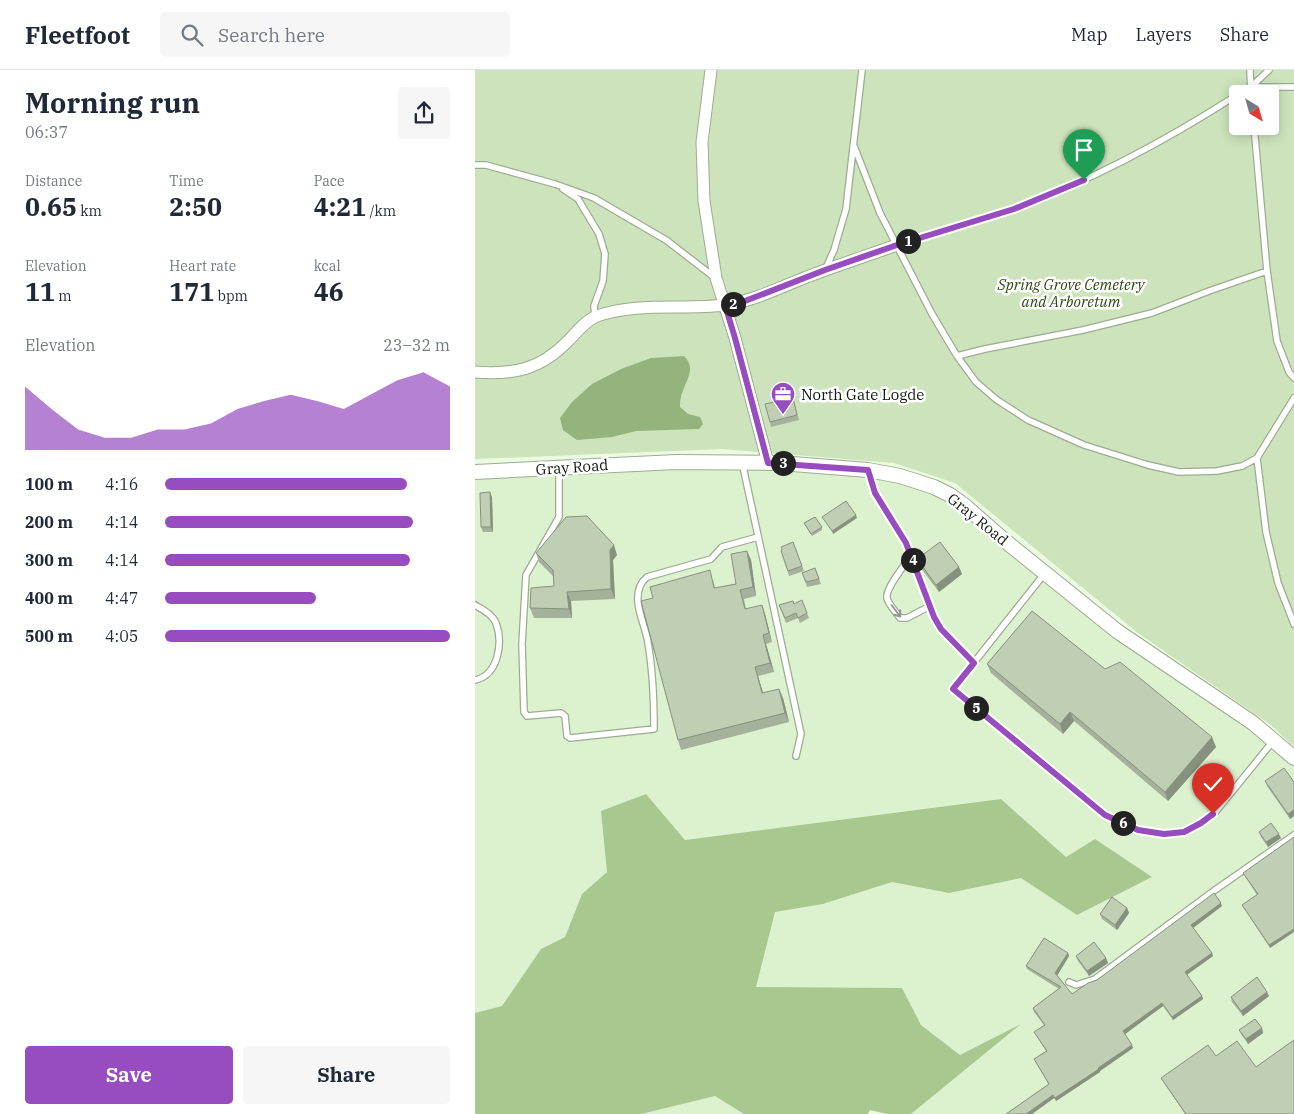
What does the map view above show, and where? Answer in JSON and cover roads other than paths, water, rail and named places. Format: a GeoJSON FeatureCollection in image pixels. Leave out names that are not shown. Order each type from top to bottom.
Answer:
{"type":"FeatureCollection","features":[{"type":"Feature","properties":{"kind":"street"},"geometry":{"type":"LineString","coordinates":[[711,70],[702,142],[704,201],[716,278],[735,338],[768,463]]}},
{"type":"Feature","properties":{"kind":"street"},"geometry":{"type":"LineString","coordinates":[[475,372],[498,374],[517,372],[534,366],[552,355],[582,326],[595,317],[628,310],[725,305],[745,301],[897,245]]}},
{"type":"Feature","properties":{"kind":"street","name":"Gray Road"},"geometry":{"type":"LineString","coordinates":[[475,472],[675,462],[742,462],[868,470],[900,476],[934,487],[964,505],[1117,631],[1253,723],[1294,758]]}},
{"type":"Feature","properties":{"kind":"lane"},"geometry":{"type":"LineString","coordinates":[[825,270],[834,250],[846,209],[862,70]]}},
{"type":"Feature","properties":{"kind":"lane"},"geometry":{"type":"LineString","coordinates":[[1250,70],[1251,85]]}},
{"type":"Feature","properties":{"kind":"lane"},"geometry":{"type":"LineString","coordinates":[[1256,85],[1269,70]]}},
{"type":"Feature","properties":{"kind":"lane"},"geometry":{"type":"LineString","coordinates":[[1279,88],[1294,87]]}},
{"type":"Feature","properties":{"kind":"lane"},"geometry":{"type":"LineString","coordinates":[[897,245],[1014,209],[1084,180],[1191,125],[1229,101]]}},
{"type":"Feature","properties":{"kind":"lane"},"geometry":{"type":"LineString","coordinates":[[1255,135],[1267,271],[1277,342],[1289,372],[1294,378]]}},
{"type":"Feature","properties":{"kind":"lane"},"geometry":{"type":"LineString","coordinates":[[854,146],[880,213],[932,314],[957,356],[976,382],[997,400],[1028,420],[1085,445],[1149,466],[1179,472],[1217,471],[1242,466],[1257,458],[1294,398]]}},
{"type":"Feature","properties":{"kind":"lane"},"geometry":{"type":"LineString","coordinates":[[475,165],[486,166],[555,184],[594,198],[666,240],[716,278]]}},
{"type":"Feature","properties":{"kind":"lane"},"geometry":{"type":"LineString","coordinates":[[555,184],[578,200],[599,234],[605,254],[603,281],[594,306],[595,317]]}},
{"type":"Feature","properties":{"kind":"lane"},"geometry":{"type":"LineString","coordinates":[[957,356],[1083,330],[1152,313],[1267,271]]}},
{"type":"Feature","properties":{"kind":"lane"},"geometry":{"type":"LineString","coordinates":[[1257,458],[1266,532],[1279,583],[1294,624]]}},
{"type":"Feature","properties":{"kind":"lane"},"geometry":{"type":"LineString","coordinates":[[742,462],[801,734],[796,756]]}},
{"type":"Feature","properties":{"kind":"lane"},"geometry":{"type":"LineString","coordinates":[[559,468],[559,517],[526,575],[522,644],[524,712],[527,716],[561,713],[565,716],[567,736],[569,738],[654,729],[655,688],[648,641],[638,602],[639,589],[642,582],[647,577],[711,559],[722,547],[758,536]]}},
{"type":"Feature","properties":{"kind":"lane"},"geometry":{"type":"LineString","coordinates":[[868,470],[875,493],[906,543],[930,606],[941,629],[974,663]]}},
{"type":"Feature","properties":{"kind":"lane"},"geometry":{"type":"LineString","coordinates":[[911,556],[893,582],[886,595],[887,599],[900,618],[907,618],[930,606]]}},
{"type":"Feature","properties":{"kind":"lane"},"geometry":{"type":"LineString","coordinates":[[1045,573],[953,689],[1105,815],[1138,830],[1164,834],[1184,832],[1213,814],[1274,740]]}},
{"type":"Feature","properties":{"kind":"lane"},"geometry":{"type":"LineString","coordinates":[[475,606],[489,613],[496,623],[498,646],[494,666],[482,678],[475,680]]}},
{"type":"Feature","properties":{"kind":"lane"},"geometry":{"type":"LineString","coordinates":[[1069,982],[1076,985],[1095,979],[1215,890],[1294,835]]}},
{"type":"Feature","properties":{"kind":"place","name":"North Gate Logde"},"geometry":{"type":"Point","coordinates":[783,415]}},
{"type":"Feature","properties":{"kind":"park label","name":"Spring Grove Cemetery and Arboretum"},"geometry":{"type":"Point","coordinates":[1071,292]}}]}
